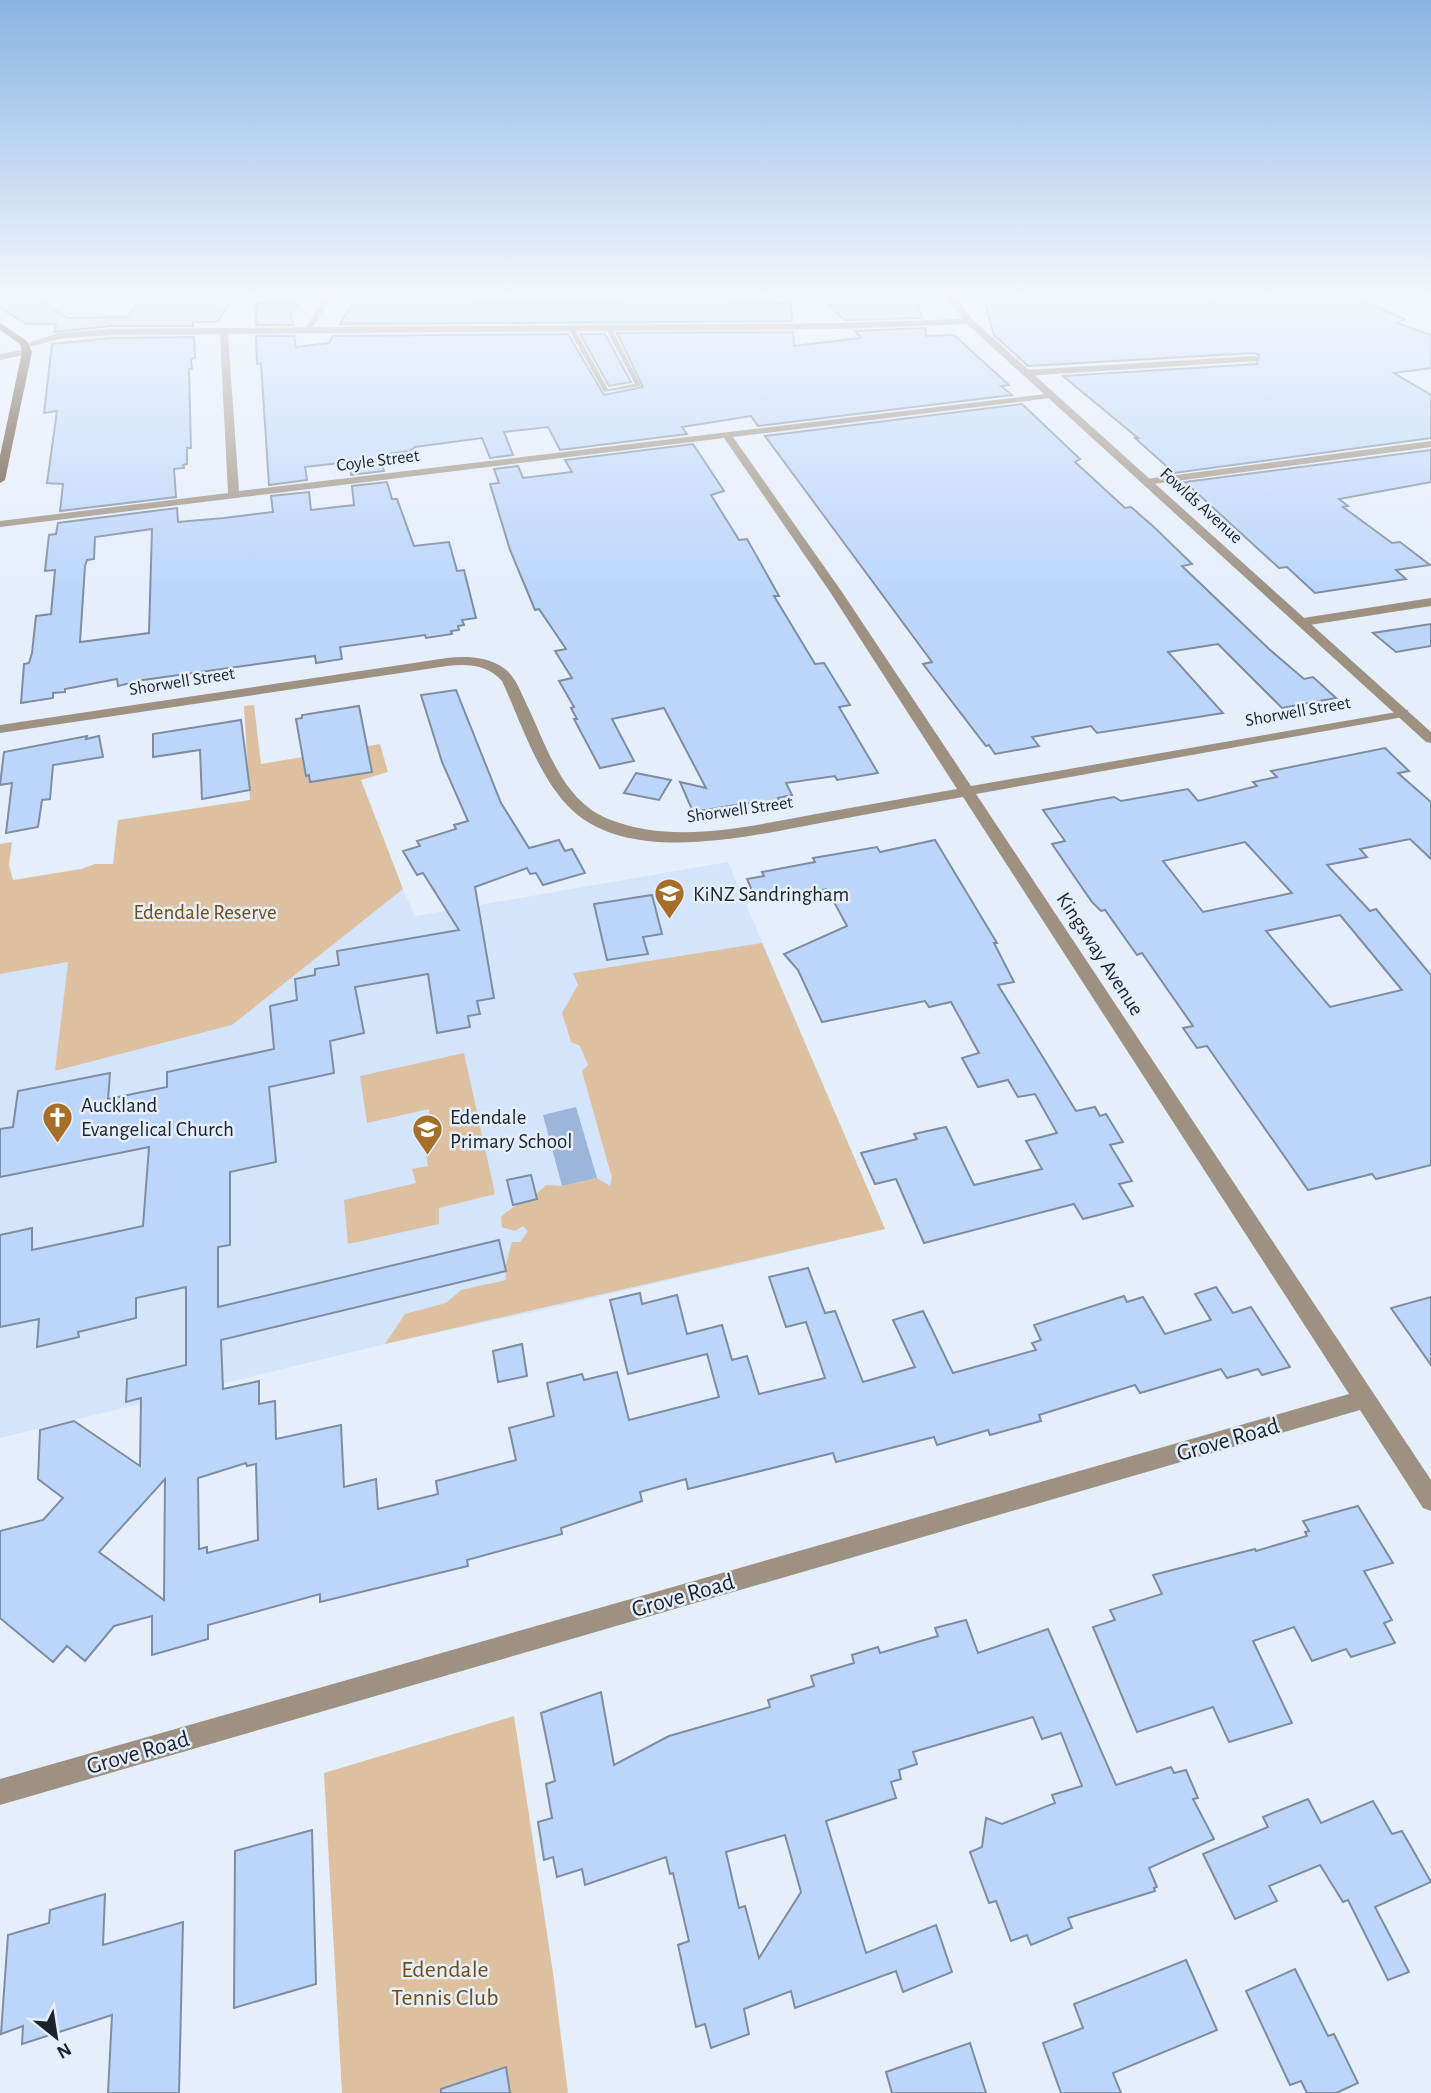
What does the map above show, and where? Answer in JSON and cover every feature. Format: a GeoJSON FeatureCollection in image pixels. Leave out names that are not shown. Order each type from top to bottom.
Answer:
{"type":"FeatureCollection","features":[{"type":"Feature","properties":{"kind":"main road"},"geometry":{"type":"LineString","coordinates":[[0,480],[3,451],[16,395]]}},
{"type":"Feature","properties":{"kind":"street"},"geometry":{"type":"LineString","coordinates":[[228,395],[234,496]]}},
{"type":"Feature","properties":{"kind":"street","name":"Coyle Street"},"geometry":{"type":"LineString","coordinates":[[0,524],[1051,395]]}},
{"type":"Feature","properties":{"kind":"street","name":"Fowlds Avenue"},"geometry":{"type":"LineString","coordinates":[[1051,395],[1431,739]]}},
{"type":"Feature","properties":{"kind":"street","name":"Kingsway Avenue"},"geometry":{"type":"LineString","coordinates":[[727,435],[836,592],[1431,1500]]}},
{"type":"Feature","properties":{"kind":"street"},"geometry":{"type":"LineString","coordinates":[[1146,482],[1431,444]]}},
{"type":"Feature","properties":{"kind":"street"},"geometry":{"type":"LineString","coordinates":[[1303,622],[1431,601]]}},
{"type":"Feature","properties":{"kind":"street","name":"Shorwell Street"},"geometry":{"type":"LineString","coordinates":[[0,729],[463,660],[490,665],[508,679],[556,781],[570,800],[593,817],[628,831],[664,837],[713,837],[1403,713]]}},
{"type":"Feature","properties":{"kind":"street","name":"Grove Road"},"geometry":{"type":"LineString","coordinates":[[0,1792],[1340,1408],[1365,1398]]}},
{"type":"Feature","properties":{"kind":"shaded area","name":"Edendale Primary School"},"geometry":{"type":"Polygon","coordinates":[[[728,862],[885,1229],[556,1307],[385,1344],[0,1438],[0,974],[68,962],[56,1071],[232,1025],[403,889],[415,916],[728,862]]]}},
{"type":"Feature","properties":{"kind":"shaded area"},"geometry":{"type":"Polygon","coordinates":[[[576,1107],[597,1178],[562,1186],[543,1115],[576,1107]]]}},
{"type":"Feature","properties":{"kind":"green space","name":"Edendale Reserve"},"geometry":{"type":"Polygon","coordinates":[[[254,705],[261,764],[380,744],[388,772],[361,780],[403,889],[232,1025],[55,1071],[68,962],[0,974],[0,844],[12,842],[9,865],[13,880],[81,869],[95,864],[113,864],[118,820],[250,800],[244,706],[254,705]]]}},
{"type":"Feature","properties":{"kind":"green space"},"geometry":{"type":"Polygon","coordinates":[[[762,943],[885,1229],[385,1344],[405,1314],[446,1303],[461,1290],[506,1280],[505,1267],[512,1242],[520,1242],[528,1231],[523,1226],[515,1231],[502,1227],[501,1217],[512,1208],[546,1185],[562,1186],[597,1178],[610,1186],[612,1178],[582,1071],[588,1065],[580,1046],[571,1042],[562,1013],[578,985],[573,973],[762,943]]]}},
{"type":"Feature","properties":{"kind":"green space"},"geometry":{"type":"Polygon","coordinates":[[[464,1053],[495,1194],[439,1208],[439,1224],[348,1244],[344,1200],[416,1183],[412,1169],[428,1166],[424,1143],[431,1141],[429,1109],[367,1123],[360,1076],[464,1053]]]}},
{"type":"Feature","properties":{"kind":"green space","name":"Edendale Tennis Club"},"geometry":{"type":"Polygon","coordinates":[[[514,1716],[553,1973],[568,2093],[342,2093],[324,1773],[514,1716]]]}},
{"type":"Feature","properties":{"kind":"building"},"geometry":{"type":"Polygon","coordinates":[[[46,395],[190,395],[191,448],[187,448],[187,464],[183,465],[184,468],[174,469],[176,497],[60,511],[63,484],[47,483],[57,411],[44,413],[46,395]]]}},
{"type":"Feature","properties":{"kind":"building"},"geometry":{"type":"Polygon","coordinates":[[[263,395],[1012,395],[758,426],[751,416],[682,427],[687,434],[560,450],[548,427],[504,432],[513,455],[490,458],[482,438],[379,455],[384,471],[351,475],[349,462],[305,467],[307,480],[269,485],[263,395]]]}},
{"type":"Feature","properties":{"kind":"building"},"geometry":{"type":"Polygon","coordinates":[[[1086,395],[1431,395],[1431,438],[1174,473],[1135,438],[1138,438],[1086,395]]]}},
{"type":"Feature","properties":{"kind":"building"},"geometry":{"type":"Polygon","coordinates":[[[1022,404],[1080,459],[1075,462],[1125,508],[1131,507],[1192,564],[1182,566],[1269,649],[1304,679],[1313,677],[1336,698],[1282,708],[1218,644],[1168,652],[1223,713],[1097,733],[1091,726],[1032,737],[1039,746],[995,754],[989,745],[986,746],[923,664],[932,662],[765,436],[1022,404]]]}},
{"type":"Feature","properties":{"kind":"building"},"geometry":{"type":"Polygon","coordinates":[[[693,444],[724,491],[711,495],[739,540],[747,539],[779,596],[774,596],[815,664],[824,663],[850,705],[839,707],[878,773],[837,780],[835,776],[786,783],[792,795],[778,798],[780,802],[753,807],[748,803],[693,812],[680,782],[706,788],[664,708],[612,719],[634,761],[600,768],[574,719],[577,719],[571,708],[574,707],[559,681],[572,678],[555,651],[566,649],[539,609],[535,610],[510,550],[490,484],[499,483],[494,469],[518,466],[523,478],[572,472],[565,460],[693,444]]]}},
{"type":"Feature","properties":{"kind":"building"},"geometry":{"type":"Polygon","coordinates":[[[1431,450],[1431,482],[1339,499],[1348,506],[1343,507],[1392,543],[1400,542],[1430,565],[1396,570],[1406,579],[1315,593],[1287,567],[1279,568],[1185,482],[1431,450]]]}},
{"type":"Feature","properties":{"kind":"building"},"geometry":{"type":"Polygon","coordinates":[[[387,482],[392,499],[397,499],[414,546],[449,542],[457,571],[464,570],[476,618],[462,620],[464,625],[458,626],[459,630],[451,631],[452,634],[426,638],[425,635],[340,647],[342,659],[316,663],[315,656],[143,680],[118,686],[117,679],[65,689],[65,692],[53,693],[53,698],[21,703],[24,664],[29,663],[32,653],[36,616],[51,614],[55,570],[45,571],[49,535],[56,534],[58,523],[177,508],[178,522],[273,512],[271,496],[309,492],[311,510],[354,505],[352,486],[387,482]],[[152,529],[95,537],[94,559],[87,560],[85,566],[80,642],[149,633],[152,529]]]}},
{"type":"Feature","properties":{"kind":"building"},"geometry":{"type":"Polygon","coordinates":[[[1431,624],[1431,646],[1396,652],[1373,633],[1431,624]]]}},
{"type":"Feature","properties":{"kind":"building"},"geometry":{"type":"Polygon","coordinates":[[[456,690],[501,803],[529,848],[559,840],[565,851],[572,849],[585,873],[543,885],[536,873],[530,874],[527,868],[475,887],[494,998],[477,1001],[480,1014],[468,1016],[470,1027],[437,1033],[428,974],[355,987],[364,1033],[330,1041],[334,1073],[269,1087],[276,1162],[230,1172],[230,1245],[218,1247],[218,1307],[499,1240],[506,1271],[221,1340],[223,1389],[259,1381],[259,1404],[275,1401],[276,1439],[341,1425],[344,1487],[376,1479],[378,1509],[438,1494],[436,1481],[516,1460],[509,1428],[554,1416],[547,1383],[582,1374],[584,1380],[617,1372],[629,1420],[719,1397],[707,1354],[628,1374],[610,1300],[640,1293],[642,1304],[677,1295],[687,1334],[722,1325],[732,1360],[747,1356],[759,1394],[825,1378],[806,1322],[786,1327],[769,1277],[808,1268],[825,1313],[835,1311],[863,1382],[915,1367],[893,1320],[923,1311],[953,1373],[1036,1350],[1032,1343],[1041,1340],[1034,1325],[1124,1296],[1127,1302],[1143,1297],[1165,1334],[1211,1320],[1195,1294],[1216,1287],[1233,1313],[1251,1307],[1290,1367],[1262,1375],[1258,1369],[1227,1378],[1221,1369],[1140,1393],[1135,1385],[1039,1415],[1041,1421],[990,1435],[988,1430],[937,1445],[934,1437],[836,1462],[833,1453],[688,1489],[686,1479],[640,1492],[642,1501],[561,1528],[562,1534],[467,1560],[468,1566],[320,1602],[320,1594],[208,1625],[208,1639],[152,1655],[152,1616],[114,1626],[85,1661],[67,1646],[53,1662],[0,1618],[0,1531],[43,1520],[63,1498],[38,1479],[40,1430],[74,1421],[140,1466],[141,1398],[126,1402],[127,1379],[186,1365],[186,1287],[136,1298],[136,1318],[78,1332],[79,1337],[37,1347],[39,1319],[0,1327],[0,1235],[32,1228],[32,1250],[143,1226],[149,1147],[0,1177],[0,1129],[13,1127],[18,1091],[110,1073],[108,1099],[167,1087],[167,1072],[274,1049],[270,1006],[297,1000],[295,979],[315,975],[315,969],[339,965],[337,951],[459,930],[423,873],[417,875],[403,851],[420,846],[417,841],[456,829],[454,825],[468,821],[442,762],[421,695],[456,690]],[[246,1463],[198,1478],[199,1549],[207,1547],[207,1553],[258,1540],[256,1464],[247,1466],[246,1463]],[[165,1479],[99,1552],[164,1600],[165,1479]]]}},
{"type":"Feature","properties":{"kind":"building"},"geometry":{"type":"Polygon","coordinates":[[[359,706],[372,772],[310,782],[309,775],[306,776],[296,719],[302,718],[302,715],[359,706]]]}},
{"type":"Feature","properties":{"kind":"building"},"geometry":{"type":"Polygon","coordinates":[[[241,720],[250,790],[202,799],[200,750],[153,757],[153,734],[241,720]]]}},
{"type":"Feature","properties":{"kind":"building"},"geometry":{"type":"Polygon","coordinates":[[[87,736],[86,739],[99,736],[103,757],[53,765],[50,799],[42,800],[38,827],[6,833],[12,783],[0,785],[4,752],[87,736]]]}},
{"type":"Feature","properties":{"kind":"building"},"geometry":{"type":"Polygon","coordinates":[[[1385,748],[1409,771],[1398,773],[1431,802],[1431,859],[1410,839],[1360,849],[1367,857],[1327,865],[1370,911],[1376,909],[1431,975],[1431,1165],[1376,1179],[1372,1174],[1308,1190],[1207,1046],[1197,1048],[1183,1028],[1193,1026],[1142,953],[1137,955],[1105,910],[1101,911],[1092,902],[1052,844],[1065,841],[1043,810],[1114,797],[1121,801],[1188,789],[1198,801],[1257,786],[1253,782],[1277,777],[1271,771],[1385,748]],[[1245,842],[1163,861],[1203,912],[1292,893],[1245,842]],[[1340,915],[1266,931],[1330,1007],[1402,990],[1340,915]]]}},
{"type":"Feature","properties":{"kind":"building"},"geometry":{"type":"Polygon","coordinates":[[[636,773],[671,780],[659,800],[624,793],[636,773]]]}},
{"type":"Feature","properties":{"kind":"building"},"geometry":{"type":"Polygon","coordinates":[[[935,840],[997,943],[994,943],[1014,982],[998,985],[1076,1111],[1095,1107],[1100,1116],[1106,1114],[1123,1142],[1110,1145],[1132,1181],[1119,1184],[1133,1206],[1083,1219],[1074,1204],[924,1243],[896,1179],[875,1184],[861,1153],[917,1139],[914,1134],[946,1127],[974,1185],[1042,1169],[1026,1141],[1057,1133],[1035,1094],[1018,1097],[1008,1080],[978,1087],[962,1058],[979,1053],[951,1002],[929,1007],[925,1001],[822,1022],[798,970],[784,954],[847,926],[827,889],[757,902],[747,879],[764,876],[762,872],[815,862],[813,858],[877,847],[880,852],[935,840]]]}},
{"type":"Feature","properties":{"kind":"building"},"geometry":{"type":"Polygon","coordinates":[[[652,895],[662,934],[643,937],[648,954],[607,960],[594,904],[652,895]]]}},
{"type":"Feature","properties":{"kind":"building"},"geometry":{"type":"Polygon","coordinates":[[[531,1175],[537,1199],[513,1205],[507,1180],[531,1175]]]}},
{"type":"Feature","properties":{"kind":"building"},"geometry":{"type":"Polygon","coordinates":[[[1431,1297],[1431,1365],[1391,1308],[1431,1297]]]}},
{"type":"Feature","properties":{"kind":"building"},"geometry":{"type":"Polygon","coordinates":[[[522,1344],[527,1376],[498,1382],[493,1351],[522,1344]]]}},
{"type":"Feature","properties":{"kind":"building"},"geometry":{"type":"Polygon","coordinates":[[[1358,1506],[1393,1563],[1364,1571],[1392,1620],[1384,1623],[1395,1643],[1351,1657],[1346,1649],[1312,1661],[1294,1627],[1253,1641],[1292,1723],[1229,1742],[1213,1707],[1137,1732],[1093,1627],[1115,1620],[1110,1610],[1162,1594],[1153,1575],[1307,1536],[1305,1532],[1309,1531],[1303,1521],[1358,1506]]]}},
{"type":"Feature","properties":{"kind":"building"},"geometry":{"type":"Polygon","coordinates":[[[966,1620],[978,1653],[1048,1629],[1116,1785],[1171,1767],[1174,1773],[1186,1770],[1198,1798],[1193,1799],[1214,1839],[1149,1868],[1157,1887],[1154,1888],[1155,1891],[1068,1918],[1072,1928],[1031,1945],[1027,1935],[1011,1941],[996,1901],[989,1903],[970,1852],[982,1847],[986,1818],[1002,1824],[1055,1803],[1052,1795],[1082,1786],[1061,1733],[1042,1739],[1033,1717],[913,1752],[917,1764],[899,1770],[901,1779],[891,1782],[896,1798],[826,1821],[866,1953],[936,1925],[952,1972],[903,1992],[896,1971],[795,2008],[791,1991],[744,2009],[749,2034],[711,2048],[705,2024],[696,2027],[678,1945],[689,1941],[673,1873],[670,1874],[666,1857],[585,1885],[582,1869],[557,1877],[553,1857],[544,1860],[538,1822],[552,1818],[546,1784],[555,1781],[541,1713],[601,1692],[614,1765],[669,1736],[770,1707],[768,1700],[814,1686],[811,1676],[854,1663],[852,1655],[878,1647],[880,1653],[938,1636],[935,1628],[966,1620]],[[785,1835],[726,1852],[739,1908],[745,1906],[759,1958],[801,1892],[785,1835]]]}},
{"type":"Feature","properties":{"kind":"building"},"geometry":{"type":"Polygon","coordinates":[[[1308,1799],[1321,1823],[1373,1801],[1392,1834],[1402,1831],[1431,1882],[1375,1907],[1409,1972],[1388,1980],[1348,1900],[1343,1902],[1320,1865],[1269,1886],[1277,1901],[1235,1919],[1203,1854],[1268,1827],[1263,1817],[1308,1799]]]}},
{"type":"Feature","properties":{"kind":"building"},"geometry":{"type":"Polygon","coordinates":[[[312,1830],[316,1984],[234,2008],[235,1851],[312,1830]]]}},
{"type":"Feature","properties":{"kind":"building"},"geometry":{"type":"Polygon","coordinates":[[[105,1894],[103,1945],[183,1922],[179,2093],[108,2093],[112,2015],[22,2044],[23,2026],[1,2034],[8,1935],[49,1923],[50,1910],[105,1894]]]}},
{"type":"Feature","properties":{"kind":"building"},"geometry":{"type":"Polygon","coordinates":[[[1186,1960],[1217,2030],[1113,2073],[1121,2093],[1061,2093],[1043,2043],[1083,2028],[1074,2004],[1186,1960]]]}},
{"type":"Feature","properties":{"kind":"building"},"geometry":{"type":"Polygon","coordinates":[[[1295,1969],[1328,2036],[1334,2034],[1358,2083],[1336,2093],[1307,2093],[1301,2081],[1290,2085],[1246,1991],[1295,1969]]]}},
{"type":"Feature","properties":{"kind":"building"},"geometry":{"type":"Polygon","coordinates":[[[970,2043],[986,2093],[892,2093],[886,2072],[970,2043]]]}},
{"type":"Feature","properties":{"kind":"building"},"geometry":{"type":"Polygon","coordinates":[[[506,2067],[510,2093],[441,2093],[441,2089],[506,2067]]]}},
{"type":"Feature","properties":{"kind":"place","name":"KiNZ Sandringham"},"geometry":{"type":"Point","coordinates":[670,921]}},
{"type":"Feature","properties":{"kind":"place","name":"Auckland Evangelical Church"},"geometry":{"type":"Point","coordinates":[58,1144]}},
{"type":"Feature","properties":{"kind":"place","name":"Edendale Primary School"},"geometry":{"type":"Point","coordinates":[427,1156]}}]}
